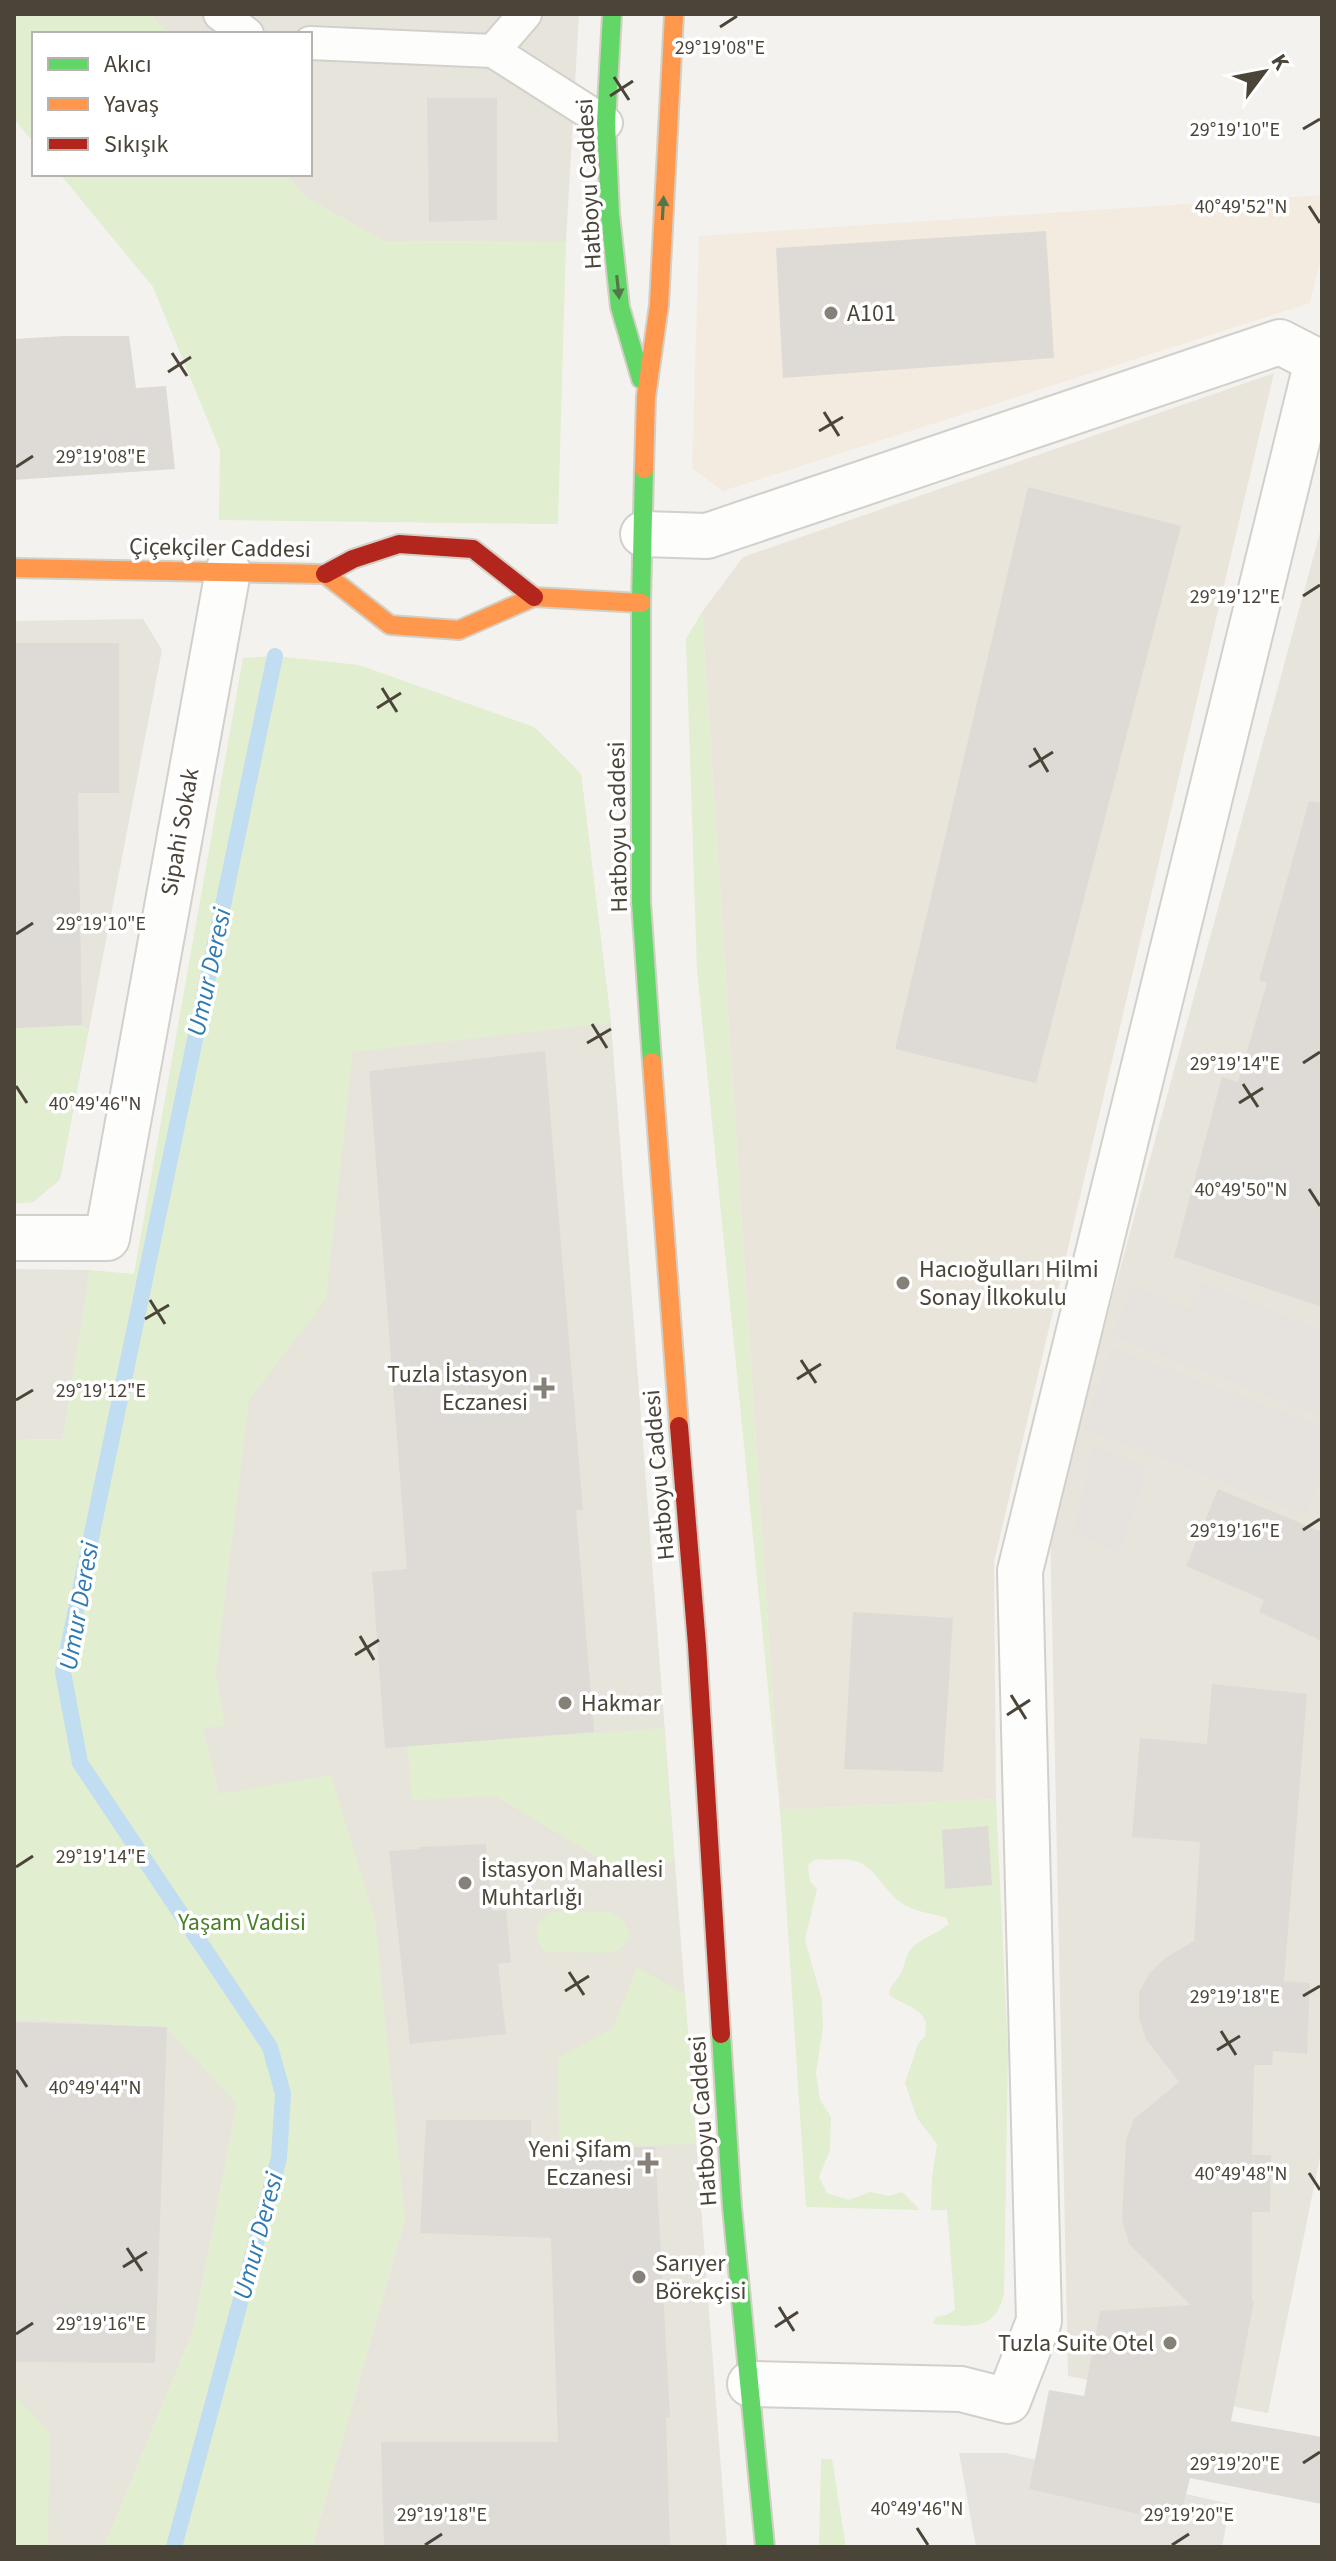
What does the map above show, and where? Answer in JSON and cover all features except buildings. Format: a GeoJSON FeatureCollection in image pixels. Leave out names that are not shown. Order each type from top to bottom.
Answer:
{"type":"FeatureCollection","features":[{"type":"Feature","properties":{"kind":"main road","name":"Hatboyu Caddesi"},"geometry":{"type":"LineString","coordinates":[[612,14],[606,123],[610,214],[620,307],[646,397]]}},
{"type":"Feature","properties":{"kind":"main road","name":"Hatboyu Caddesi"},"geometry":{"type":"LineString","coordinates":[[674,14],[659,305],[646,397],[641,603],[641,902],[697,1645],[732,2207],[765,2547]]}},
{"type":"Feature","properties":{"kind":"main road"},"geometry":{"type":"LineString","coordinates":[[325,574],[353,559],[399,544],[473,549],[534,597]]}},
{"type":"Feature","properties":{"kind":"main road","name":"Çiçekçiler Caddesi"},"geometry":{"type":"LineString","coordinates":[[14,568],[325,574],[390,625],[459,630],[534,597],[641,603]]}},
{"type":"Feature","properties":{"kind":"street"},"geometry":{"type":"LineString","coordinates":[[643,534],[707,536],[1280,342],[1317,361],[1020,1571],[1039,2321],[1008,2401],[961,2389],[750,2384]]}},
{"type":"Feature","properties":{"kind":"street","name":"Sipahi Sokak"},"geometry":{"type":"LineString","coordinates":[[14,1238],[107,1238],[228,571]]}},
{"type":"Feature","properties":{"kind":"lane"},"geometry":{"type":"LineString","coordinates":[[220,14],[244,32]]}},
{"type":"Feature","properties":{"kind":"lane"},"geometry":{"type":"LineString","coordinates":[[493,51],[525,14]]}},
{"type":"Feature","properties":{"kind":"lane"},"geometry":{"type":"LineString","coordinates":[[312,43],[493,51],[606,123]]}},
{"type":"Feature","properties":{"kind":"shaded area"},"geometry":{"type":"Polygon","coordinates":[[[151,14],[579,14],[566,242],[383,241],[305,197],[288,176],[312,176],[312,32],[166,32],[151,14]]]}},
{"type":"Feature","properties":{"kind":"shaded area"},"geometry":{"type":"Polygon","coordinates":[[[1322,195],[1322,253],[1310,303],[723,491],[692,468],[699,236],[1322,195]]]}},
{"type":"Feature","properties":{"kind":"shaded area","name":"Hacıoğulları Hilmi Sonay İlkokulu"},"geometry":{"type":"Polygon","coordinates":[[[1274,373],[994,1562],[996,1799],[780,1810],[702,612],[743,557],[1274,373]]]}},
{"type":"Feature","properties":{"kind":"shaded area"},"geometry":{"type":"Polygon","coordinates":[[[1322,525],[1322,2147],[1268,2413],[1068,2376],[1050,1527],[1322,525]]]}},
{"type":"Feature","properties":{"kind":"shaded area"},"geometry":{"type":"Polygon","coordinates":[[[143,619],[162,650],[60,1179],[33,1202],[14,1203],[14,621],[143,619]]]}},
{"type":"Feature","properties":{"kind":"shaded area"},"geometry":{"type":"Polygon","coordinates":[[[534,727],[581,774],[611,1023],[727,2547],[312,2547],[405,2219],[178,1705],[309,1058],[534,727]]]}},
{"type":"Feature","properties":{"kind":"shaded area"},"geometry":{"type":"Polygon","coordinates":[[[14,1269],[90,1270],[63,1439],[14,1440],[14,1269]]]}},
{"type":"Feature","properties":{"kind":"shaded area"},"geometry":{"type":"Polygon","coordinates":[[[1202,1282],[1322,1331],[1322,1417],[1111,1336],[1134,1285],[1189,1310],[1202,1282]]]}},
{"type":"Feature","properties":{"kind":"shaded area"},"geometry":{"type":"Polygon","coordinates":[[[1112,1348],[1322,1426],[1322,1474],[1306,1515],[1083,1428],[1112,1348]]]}},
{"type":"Feature","properties":{"kind":"shaded area"},"geometry":{"type":"Polygon","coordinates":[[[1093,1445],[1148,1468],[1120,1554],[1074,1533],[1093,1445]]]}},
{"type":"Feature","properties":{"kind":"shaded area"},"geometry":{"type":"Polygon","coordinates":[[[14,2019],[167,2027],[237,2104],[193,2331],[104,2547],[14,2547],[14,2019]]]}},
{"type":"Feature","properties":{"kind":"shaded area"},"geometry":{"type":"Polygon","coordinates":[[[959,2453],[1006,2453],[1230,2504],[1222,2547],[976,2547],[959,2453]]]}},
{"type":"Feature","properties":{"kind":"green space"},"geometry":{"type":"Polygon","coordinates":[[[14,14],[151,14],[166,32],[32,32],[32,141],[14,119],[14,14]]]}},
{"type":"Feature","properties":{"kind":"green space"},"geometry":{"type":"Polygon","coordinates":[[[62,176],[288,176],[305,197],[383,241],[566,242],[558,524],[219,520],[220,450],[153,287],[62,176]]]}},
{"type":"Feature","properties":{"kind":"green space"},"geometry":{"type":"Polygon","coordinates":[[[702,612],[780,1810],[697,970],[686,639],[702,612]]]}},
{"type":"Feature","properties":{"kind":"green space","name":"Yaşam Vadisi"},"geometry":{"type":"Polygon","coordinates":[[[275,656],[359,665],[534,727],[581,774],[611,1023],[353,1052],[326,1299],[249,1400],[216,1674],[225,1725],[203,1729],[219,1794],[331,1775],[375,1919],[405,2219],[312,2547],[104,2547],[193,2331],[237,2104],[166,2027],[14,2019],[14,1440],[63,1439],[90,1270],[134,1274],[243,658],[275,656]]]}},
{"type":"Feature","properties":{"kind":"green space"},"geometry":{"type":"Polygon","coordinates":[[[82,1025],[88,1029],[60,1179],[33,1202],[14,1203],[14,1028],[82,1025]]]}},
{"type":"Feature","properties":{"kind":"green space"},"geometry":{"type":"Polygon","coordinates":[[[664,1728],[674,1861],[632,1878],[495,1796],[412,1800],[407,1746],[664,1728]]]}},
{"type":"Feature","properties":{"kind":"green space"},"geometry":{"type":"Polygon","coordinates":[[[996,1799],[1008,2052],[1004,2293],[1000,2306],[987,2322],[968,2326],[933,2324],[936,2317],[955,2310],[947,2210],[931,2210],[937,2144],[917,2118],[905,2083],[918,2044],[925,2036],[926,2022],[914,2009],[889,1995],[911,1949],[949,1924],[946,1918],[903,1904],[869,1868],[851,1860],[816,1859],[808,1865],[810,1881],[817,1889],[805,1940],[822,2000],[823,2027],[816,2073],[820,2100],[831,2117],[830,2150],[819,2177],[827,2193],[849,2200],[870,2192],[889,2196],[902,2192],[920,2210],[806,2207],[780,1810],[996,1799]]]}},
{"type":"Feature","properties":{"kind":"green space"},"geometry":{"type":"Polygon","coordinates":[[[552,1912],[611,1912],[624,1921],[630,1936],[623,1947],[613,1953],[544,1952],[538,1940],[538,1924],[552,1912]]]}},
{"type":"Feature","properties":{"kind":"green space"},"geometry":{"type":"Polygon","coordinates":[[[637,1967],[685,1994],[696,2144],[559,2148],[558,2058],[613,2028],[637,1967]]]}},
{"type":"Feature","properties":{"kind":"green space"},"geometry":{"type":"Polygon","coordinates":[[[14,2394],[50,2433],[48,2547],[14,2547],[14,2394]]]}},
{"type":"Feature","properties":{"kind":"green space"},"geometry":{"type":"Polygon","coordinates":[[[821,2459],[832,2459],[846,2547],[819,2547],[821,2459]]]}},
{"type":"Feature","properties":{"kind":"waterway","name":"Umur Deresi"},"geometry":{"type":"LineString","coordinates":[[174,2547],[279,2158],[283,2094],[270,2047],[80,1763],[63,1672],[275,656]]}},
{"type":"Feature","properties":{"kind":"traffic: fast"},"geometry":{"type":"LineString","coordinates":[[612,14],[606,123],[610,214],[620,307],[641,379]]}},
{"type":"Feature","properties":{"kind":"traffic: fast"},"geometry":{"type":"LineString","coordinates":[[644,469],[641,902],[652,1062]]}},
{"type":"Feature","properties":{"kind":"traffic: fast"},"geometry":{"type":"LineString","coordinates":[[721,2034],[732,2207],[765,2547]]}},
{"type":"Feature","properties":{"kind":"traffic: slow"},"geometry":{"type":"LineString","coordinates":[[644,469],[646,397],[659,305],[674,14]]}},
{"type":"Feature","properties":{"kind":"traffic: slow"},"geometry":{"type":"LineString","coordinates":[[14,568],[325,574],[390,625],[459,630],[534,597],[641,603]]}},
{"type":"Feature","properties":{"kind":"traffic: slow"},"geometry":{"type":"LineString","coordinates":[[652,1062],[679,1426]]}},
{"type":"Feature","properties":{"kind":"traffic: jam"},"geometry":{"type":"LineString","coordinates":[[325,574],[353,559],[399,544],[473,549],[534,597]]}},
{"type":"Feature","properties":{"kind":"traffic: jam"},"geometry":{"type":"LineString","coordinates":[[679,1426],[697,1645],[721,2034]]}},
{"type":"Feature","properties":{"kind":"place","name":"A101"},"geometry":{"type":"Point","coordinates":[831,313]}},
{"type":"Feature","properties":{"kind":"place","name":"Hacıoğulları Hilmi Sonay İlkokulu"},"geometry":{"type":"Point","coordinates":[903,1283]}},
{"type":"Feature","properties":{"kind":"place","name":"Tuzla İstasyon Eczanesi"},"geometry":{"type":"Point","coordinates":[544,1388]}},
{"type":"Feature","properties":{"kind":"place","name":"Hakmar"},"geometry":{"type":"Point","coordinates":[565,1703]}},
{"type":"Feature","properties":{"kind":"place","name":"İstasyon Mahallesi Muhtarlığı"},"geometry":{"type":"Point","coordinates":[465,1883]}},
{"type":"Feature","properties":{"kind":"place","name":"Yeni Şifam Eczanesi"},"geometry":{"type":"Point","coordinates":[648,2163]}},
{"type":"Feature","properties":{"kind":"place","name":"Sarıyer Börekçisi"},"geometry":{"type":"Point","coordinates":[639,2277]}},
{"type":"Feature","properties":{"kind":"place","name":"Tuzla Suite Otel"},"geometry":{"type":"Point","coordinates":[1170,2343]}}]}
